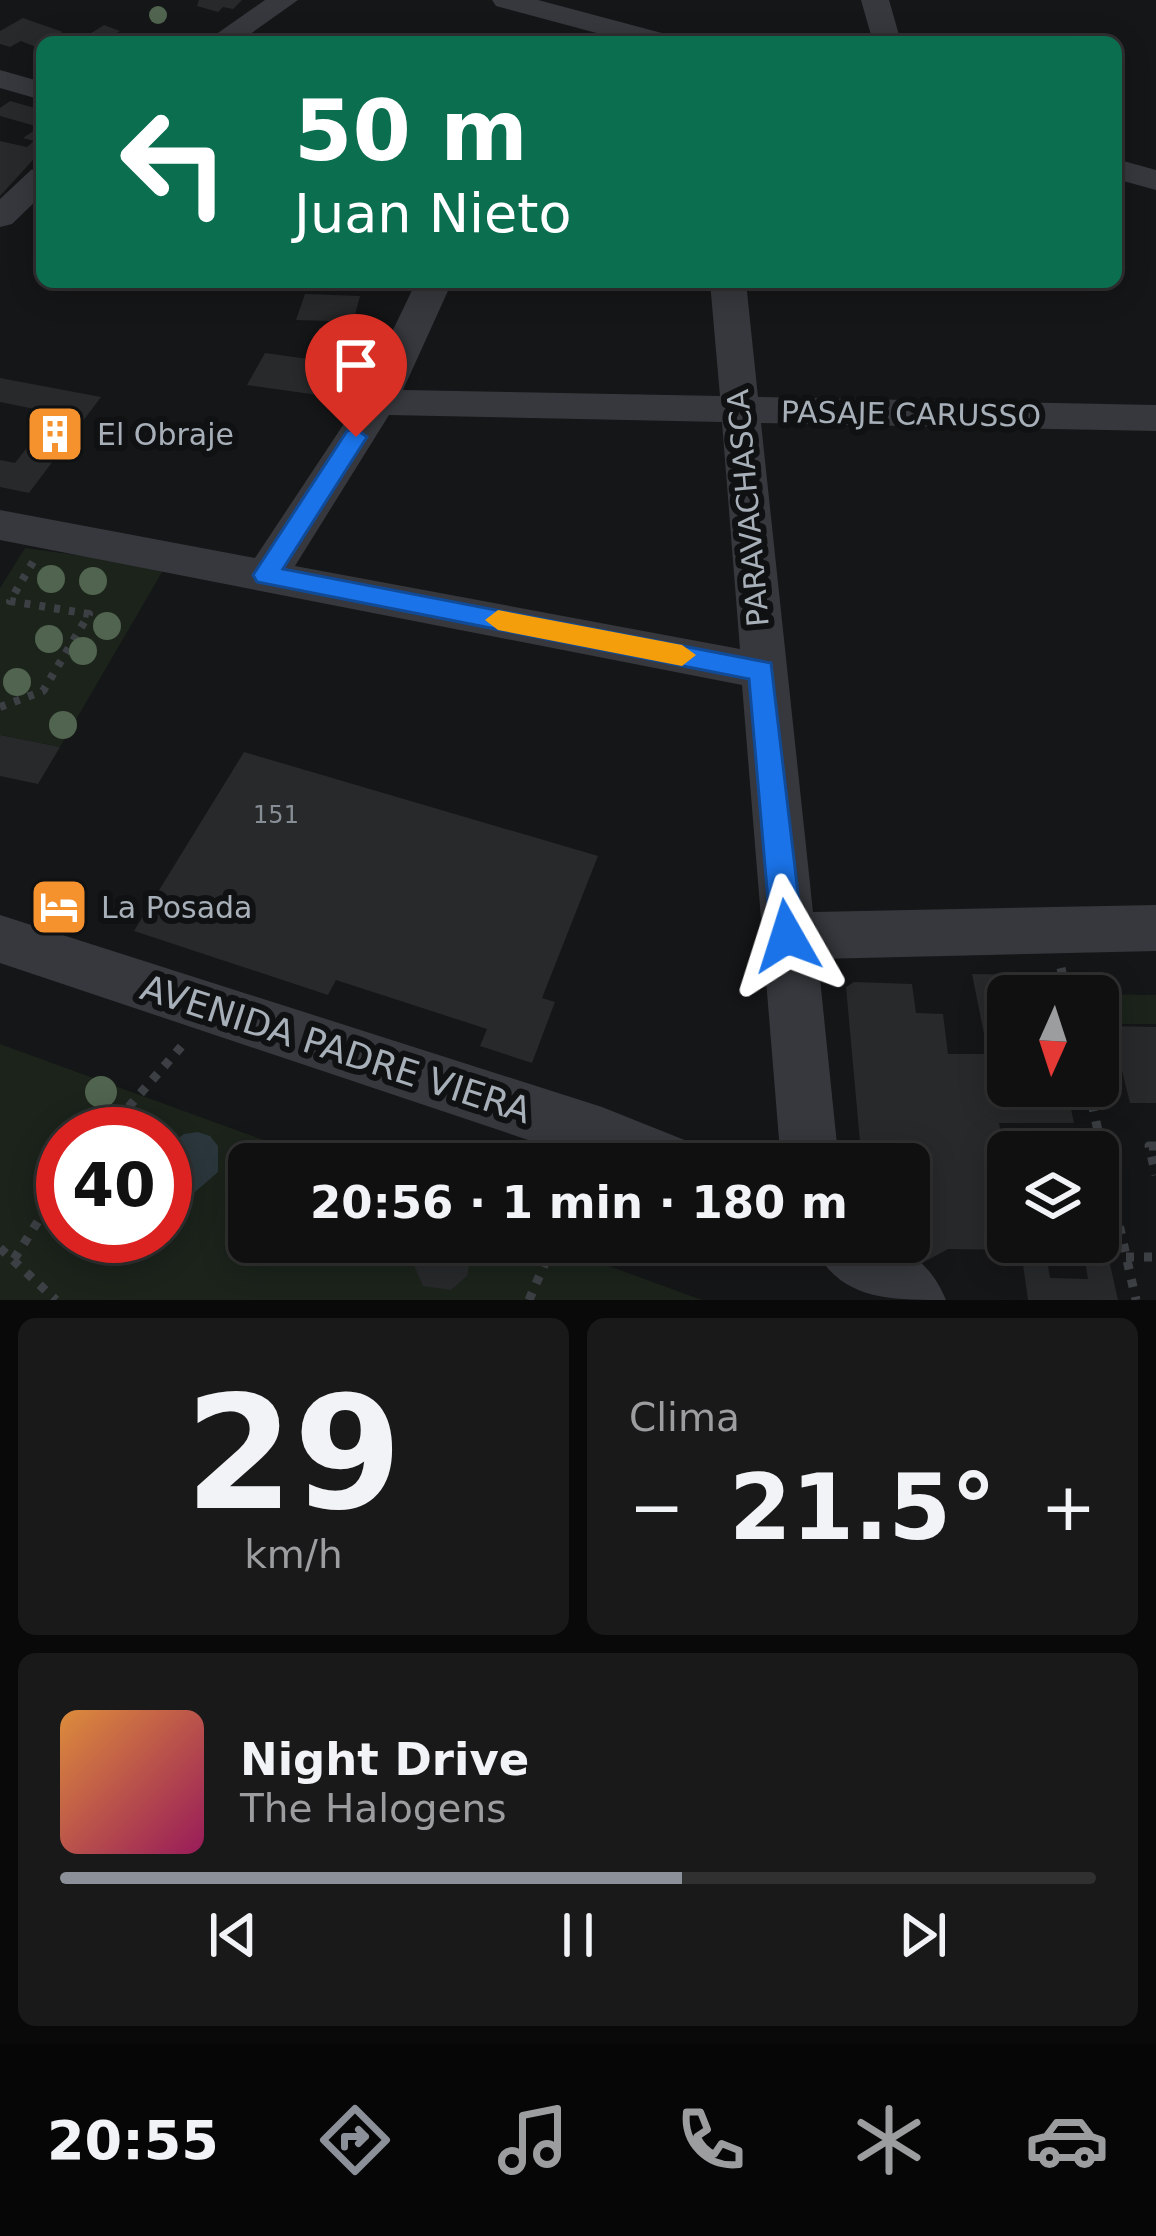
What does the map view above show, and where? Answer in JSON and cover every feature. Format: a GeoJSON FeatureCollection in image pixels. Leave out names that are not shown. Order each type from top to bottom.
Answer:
{"type":"FeatureCollection","features":[{"type":"Feature","properties":{"kind":"street"},"geometry":{"type":"LineString","coordinates":[[228,36],[284,0]]}},
{"type":"Feature","properties":{"kind":"street"},"geometry":{"type":"LineString","coordinates":[[506,0],[556,19],[635,36]]}},
{"type":"Feature","properties":{"kind":"street"},"geometry":{"type":"LineString","coordinates":[[875,0],[885,36]]}},
{"type":"Feature","properties":{"kind":"street"},"geometry":{"type":"LineString","coordinates":[[0,79],[36,89]]}},
{"type":"Feature","properties":{"kind":"street"},"geometry":{"type":"LineString","coordinates":[[1122,171],[1156,180]]}},
{"type":"Feature","properties":{"kind":"street"},"geometry":{"type":"LineString","coordinates":[[0,217],[36,183]]}},
{"type":"Feature","properties":{"kind":"street"},"geometry":{"type":"LineString","coordinates":[[266,575],[378,402],[431,288]]}},
{"type":"Feature","properties":{"kind":"street","name":"PARAVACHASCA"},"geometry":{"type":"LineString","coordinates":[[729,288],[808,1143]]}},
{"type":"Feature","properties":{"kind":"street","name":"PASAJE CARUSSO"},"geometry":{"type":"LineString","coordinates":[[378,402],[1156,418]]}},
{"type":"Feature","properties":{"kind":"street"},"geometry":{"type":"LineString","coordinates":[[0,525],[762,671]]}},
{"type":"Feature","properties":{"kind":"street"},"geometry":{"type":"LineString","coordinates":[[787,936],[1156,928]]}},
{"type":"Feature","properties":{"kind":"street","name":"AVENIDA PADRE VIERA"},"geometry":{"type":"LineString","coordinates":[[0,939],[619,1143]]}},
{"type":"Feature","properties":{"kind":"street"},"geometry":{"type":"LineString","coordinates":[[868,1263],[915,1300]]}},
{"type":"Feature","properties":{"kind":"path"},"geometry":{"type":"LineString","coordinates":[[0,707],[43,692],[88,614],[5,600],[49,535]]}},
{"type":"Feature","properties":{"kind":"path"},"geometry":{"type":"LineString","coordinates":[[129,1107],[176,1054]]}},
{"type":"Feature","properties":{"kind":"path"},"geometry":{"type":"LineString","coordinates":[[1093,1107],[1136,1300]]}},
{"type":"Feature","properties":{"kind":"path"},"geometry":{"type":"LineString","coordinates":[[1156,1146],[1149,1146],[1156,1175]]}},
{"type":"Feature","properties":{"kind":"path"},"geometry":{"type":"LineString","coordinates":[[14,1259],[36,1224]]}},
{"type":"Feature","properties":{"kind":"path"},"geometry":{"type":"LineString","coordinates":[[0,1248],[56,1300]]}},
{"type":"Feature","properties":{"kind":"path"},"geometry":{"type":"LineString","coordinates":[[1126,1257],[1156,1257]]}},
{"type":"Feature","properties":{"kind":"path"},"geometry":{"type":"LineString","coordinates":[[529,1300],[545,1263]]}},
{"type":"Feature","properties":{"kind":"shaded area"},"geometry":{"type":"Polygon","coordinates":[[[25,548],[165,567],[60,747],[0,735],[0,588],[25,548]]]}},
{"type":"Feature","properties":{"kind":"shaded area"},"geometry":{"type":"Polygon","coordinates":[[[1119,994],[1156,995],[1156,1024],[1119,1024],[1119,994]]]}},
{"type":"Feature","properties":{"kind":"shaded area"},"geometry":{"type":"Polygon","coordinates":[[[0,1044],[173,1107],[36,1107],[36,1263],[192,1263],[192,1114],[271,1143],[228,1143],[228,1263],[601,1263],[702,1300],[0,1300],[0,1044]]]}},
{"type":"Feature","properties":{"kind":"shaded area"},"geometry":{"type":"Polygon","coordinates":[[[192,1133],[210,1136],[218,1146],[218,1172],[195,1192],[192,1192],[192,1133]]]}},
{"type":"Feature","properties":{"kind":"building"},"geometry":{"type":"Polygon","coordinates":[[[199,0],[242,0],[233,9],[223,7],[218,12],[197,6],[199,0]]]}},
{"type":"Feature","properties":{"kind":"building"},"geometry":{"type":"Polygon","coordinates":[[[23,18],[63,32],[36,36],[36,47],[21,41],[10,47],[0,44],[0,31],[23,18]]]}},
{"type":"Feature","properties":{"kind":"building"},"geometry":{"type":"Polygon","coordinates":[[[104,25],[120,31],[112,36],[87,36],[104,25]]]}},
{"type":"Feature","properties":{"kind":"building"},"geometry":{"type":"Polygon","coordinates":[[[10,101],[36,108],[36,126],[0,116],[0,108],[10,101]]]}},
{"type":"Feature","properties":{"kind":"building"},"geometry":{"type":"Polygon","coordinates":[[[36,129],[36,157],[0,196],[0,141],[27,147],[34,141],[23,138],[36,129]]]}},
{"type":"Feature","properties":{"kind":"building"},"geometry":{"type":"Polygon","coordinates":[[[305,294],[360,296],[353,322],[375,323],[371,340],[364,340],[362,348],[313,346],[319,328],[327,328],[329,321],[296,320],[305,294]]]}},
{"type":"Feature","properties":{"kind":"building"},"geometry":{"type":"Polygon","coordinates":[[[265,353],[348,364],[332,397],[247,385],[265,353]]]}},
{"type":"Feature","properties":{"kind":"building","name":"El Obraje"},"geometry":{"type":"Polygon","coordinates":[[[0,378],[101,397],[29,493],[0,487],[0,460],[15,463],[54,413],[0,402],[0,378]]]}},
{"type":"Feature","properties":{"kind":"building"},"geometry":{"type":"Polygon","coordinates":[[[0,735],[60,747],[38,784],[0,776],[0,735]]]}},
{"type":"Feature","properties":{"kind":"building"},"geometry":{"type":"Polygon","coordinates":[[[244,752],[598,856],[542,998],[555,1002],[532,1063],[480,1046],[487,1029],[336,980],[328,995],[134,931],[244,752]]]}},
{"type":"Feature","properties":{"kind":"building"},"geometry":{"type":"Polygon","coordinates":[[[972,974],[1042,975],[987,975],[987,1049],[972,974]]]}},
{"type":"Feature","properties":{"kind":"building"},"geometry":{"type":"Polygon","coordinates":[[[854,982],[912,984],[916,1013],[943,1014],[948,1054],[987,1054],[987,1107],[1071,1107],[1074,1123],[999,1123],[1001,1131],[987,1131],[987,1250],[948,1249],[930,1259],[930,1143],[860,1143],[846,987],[854,982]]]}},
{"type":"Feature","properties":{"kind":"building"},"geometry":{"type":"Polygon","coordinates":[[[1119,1026],[1156,1027],[1156,1103],[1130,1103],[1119,1058],[1119,1026]]]}},
{"type":"Feature","properties":{"kind":"building"},"geometry":{"type":"Polygon","coordinates":[[[413,1263],[469,1263],[467,1276],[451,1290],[423,1286],[413,1263]]]}},
{"type":"Feature","properties":{"kind":"building"},"geometry":{"type":"Polygon","coordinates":[[[1023,1263],[1048,1263],[1050,1278],[1088,1279],[1085,1263],[1110,1263],[1118,1300],[1028,1300],[1023,1263]]]}},
{"type":"Feature","properties":{"kind":"slow traffic"},"geometry":{"type":"LineString","coordinates":[[498,620],[682,655]]}},
{"type":"Feature","properties":{"kind":"place","name":"El Obraje"},"geometry":{"type":"Point","coordinates":[55,434]}},
{"type":"Feature","properties":{"kind":"place","name":"La Posada"},"geometry":{"type":"Point","coordinates":[59,907]}},
{"type":"Feature","properties":{"kind":"route"},"geometry":{"type":"LineString","coordinates":[[356,437],[266,575],[762,671],[787,936]]}}]}
